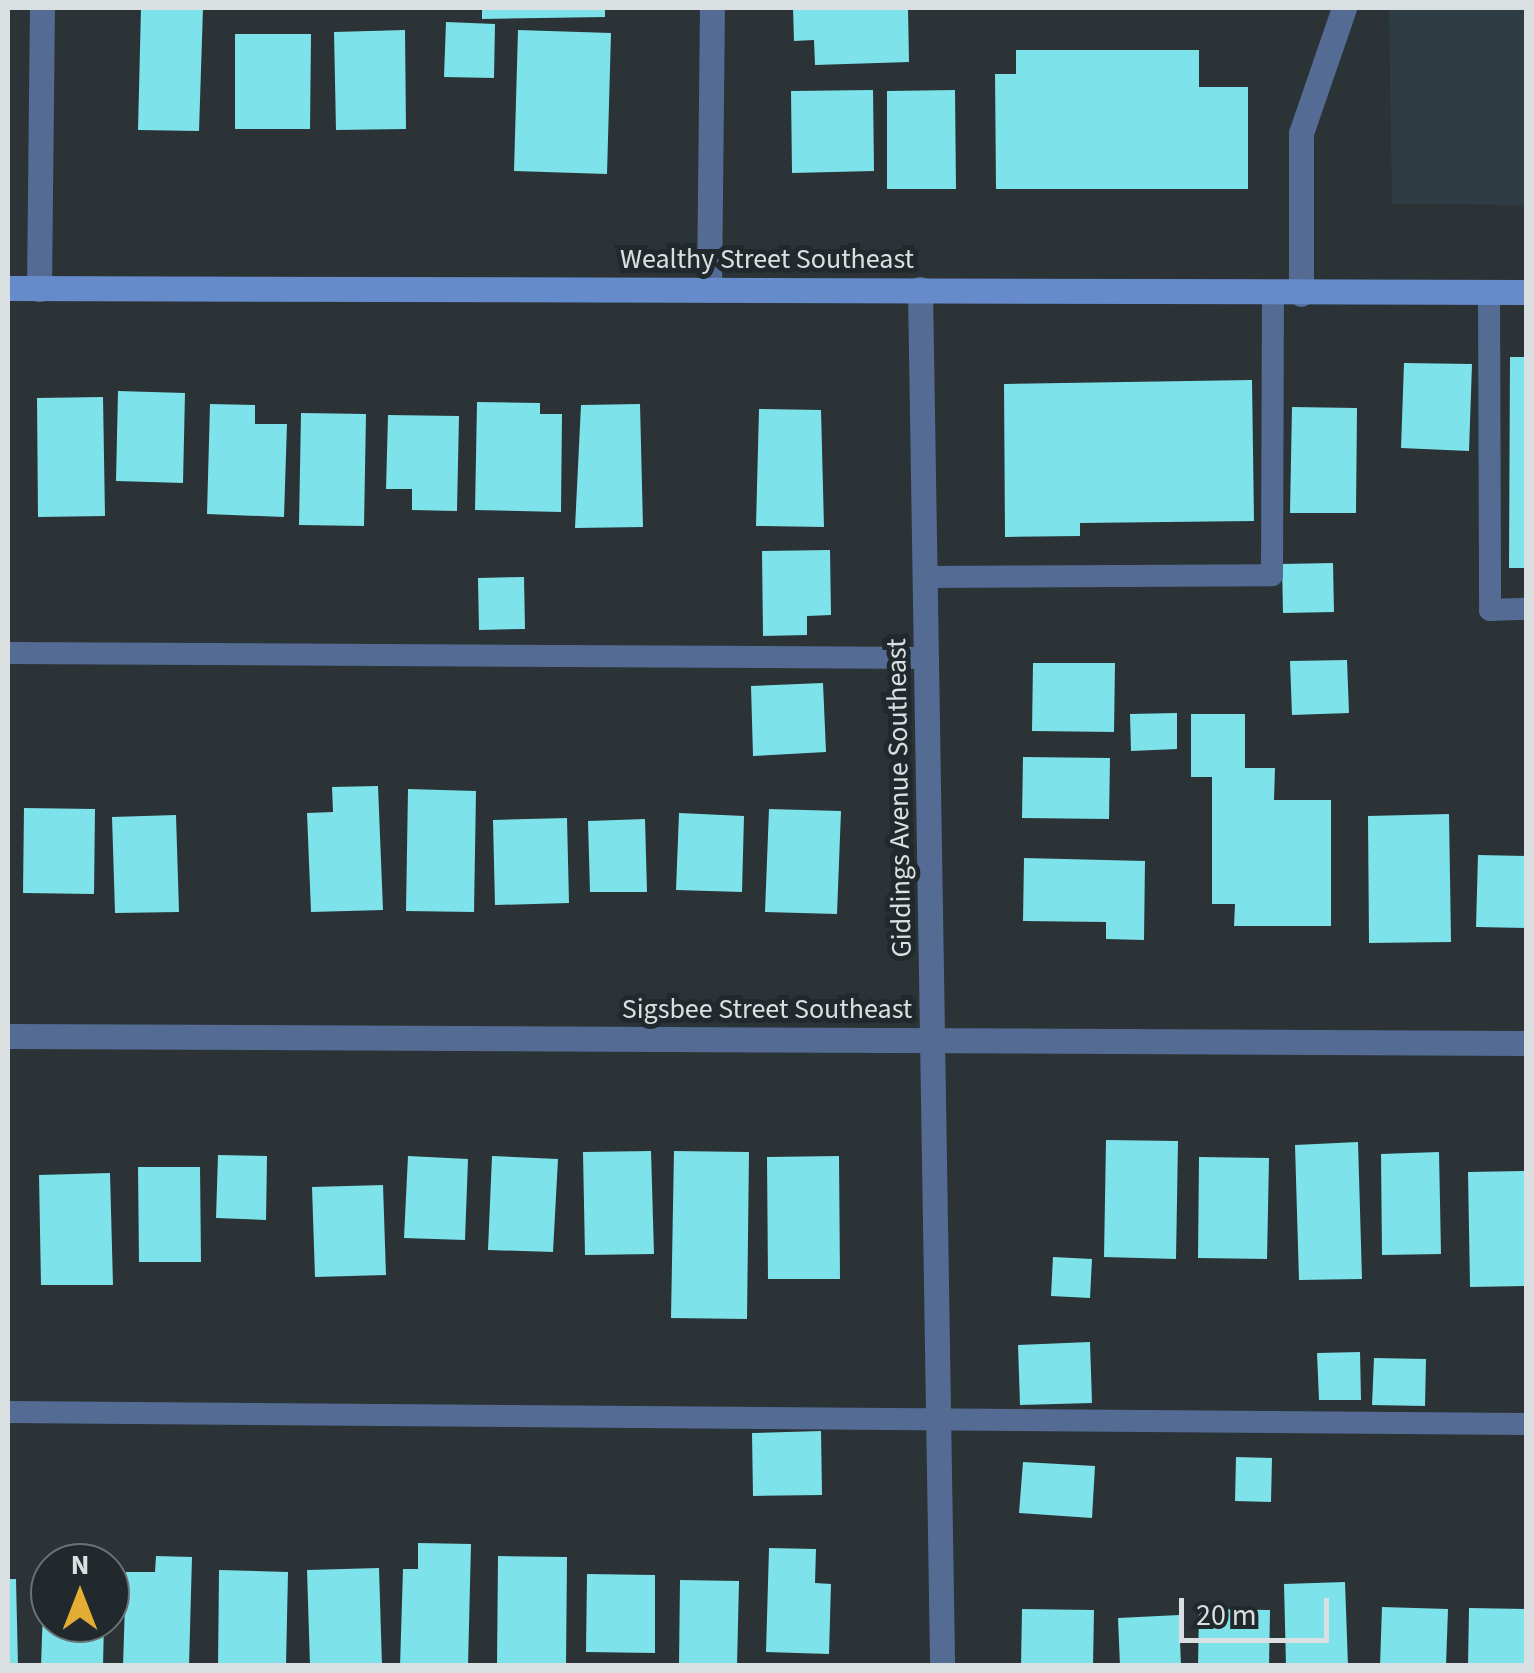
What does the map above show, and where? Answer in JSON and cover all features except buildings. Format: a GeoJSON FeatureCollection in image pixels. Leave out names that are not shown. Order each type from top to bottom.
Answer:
{"type":"FeatureCollection","features":[{"type":"Feature","properties":{"kind":"main road","name":"Wealthy Street Southeast"},"geometry":{"type":"LineString","coordinates":[[8,288],[1526,292]]}},
{"type":"Feature","properties":{"kind":"street"},"geometry":{"type":"LineString","coordinates":[[40,288],[42,8]]}},
{"type":"Feature","properties":{"kind":"street"},"geometry":{"type":"LineString","coordinates":[[709,290],[712,8]]}},
{"type":"Feature","properties":{"kind":"street"},"geometry":{"type":"LineString","coordinates":[[1302,294],[1301,133],[1344,8]]}},
{"type":"Feature","properties":{"kind":"street","name":"Giddings Avenue Southeast"},"geometry":{"type":"LineString","coordinates":[[920,288],[942,1666]]}},
{"type":"Feature","properties":{"kind":"street","name":"Sigsbee Street Southeast"},"geometry":{"type":"LineString","coordinates":[[8,1036],[1526,1043]]}},
{"type":"Feature","properties":{"kind":"lane"},"geometry":{"type":"LineString","coordinates":[[1489,292],[1490,610],[1526,610]]}},
{"type":"Feature","properties":{"kind":"lane"},"geometry":{"type":"LineString","coordinates":[[925,577],[1272,575],[1273,294]]}},
{"type":"Feature","properties":{"kind":"lane"},"geometry":{"type":"LineString","coordinates":[[8,654],[926,658]]}},
{"type":"Feature","properties":{"kind":"lane"},"geometry":{"type":"LineString","coordinates":[[8,1412],[1526,1424]]}},
{"type":"Feature","properties":{"kind":"shaded area"},"geometry":{"type":"Polygon","coordinates":[[[1389,8],[1526,8],[1526,205],[1392,204],[1389,8]]]}}]}
